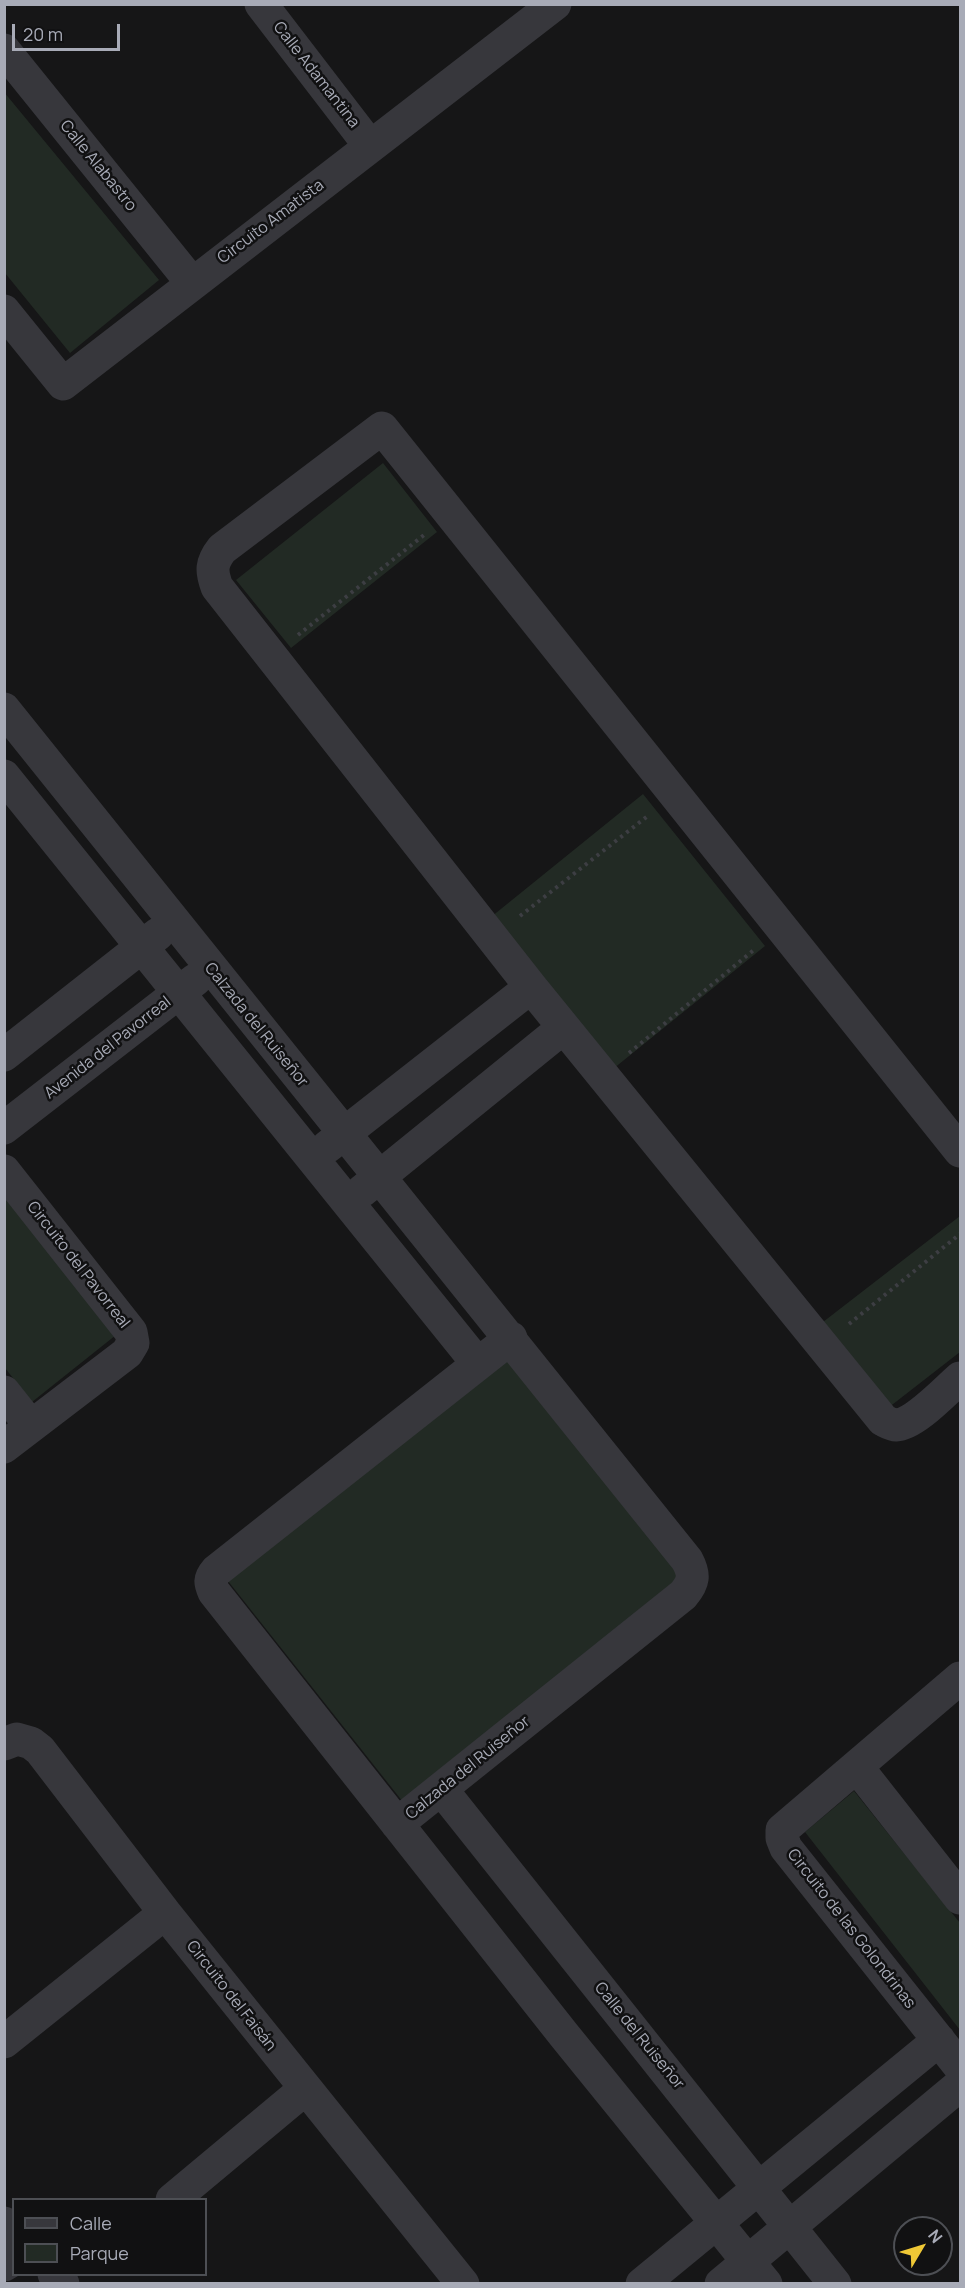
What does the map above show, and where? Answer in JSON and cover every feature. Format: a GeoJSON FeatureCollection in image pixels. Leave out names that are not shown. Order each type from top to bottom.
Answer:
{"type":"FeatureCollection","features":[{"type":"Feature","properties":{"kind":"street","name":"Calle Adamantina"},"geometry":{"type":"LineString","coordinates":[[261,4],[370,146]]}},
{"type":"Feature","properties":{"kind":"street","name":"Circuito Amatista"},"geometry":{"type":"LineString","coordinates":[[4,311],[63,384],[192,282],[555,4]]}},
{"type":"Feature","properties":{"kind":"street","name":"Calle Alabastro"},"geometry":{"type":"LineString","coordinates":[[4,50],[192,282]]}},
{"type":"Feature","properties":{"kind":"street"},"geometry":{"type":"LineString","coordinates":[[960,1151],[382,428],[222,549],[213,561],[212,573],[217,587],[563,1028],[883,1420],[894,1425],[904,1423],[916,1416],[960,1378]]}},
{"type":"Feature","properties":{"kind":"street","name":"Calzada del Ruiseñor"},"geometry":{"type":"LineString","coordinates":[[4,709],[343,1134],[511,1338],[687,1560],[693,1573],[692,1583],[683,1594],[397,1824],[214,1592],[211,1577],[511,1338]]}},
{"type":"Feature","properties":{"kind":"street"},"geometry":{"type":"LineString","coordinates":[[4,776],[478,1365]]}},
{"type":"Feature","properties":{"kind":"street"},"geometry":{"type":"LineString","coordinates":[[4,1055],[174,921]]}},
{"type":"Feature","properties":{"kind":"street","name":"Avenida del Pavorreal"},"geometry":{"type":"LineString","coordinates":[[4,1128],[210,967]]}},
{"type":"Feature","properties":{"kind":"street"},"geometry":{"type":"LineString","coordinates":[[312,1160],[531,987]]}},
{"type":"Feature","properties":{"kind":"street"},"geometry":{"type":"LineString","coordinates":[[347,1203],[563,1028]]}},
{"type":"Feature","properties":{"kind":"street","name":"Circuito del Pavorreal"},"geometry":{"type":"LineString","coordinates":[[4,1171],[131,1332],[133,1343],[127,1353],[4,1447]]}},
{"type":"Feature","properties":{"kind":"street"},"geometry":{"type":"LineString","coordinates":[[4,1392],[32,1426]]}},
{"type":"Feature","properties":{"kind":"street","name":"Circuito de las Golondrinas"},"geometry":{"type":"LineString","coordinates":[[960,1678],[782,1830],[786,1848],[960,2067]]}},
{"type":"Feature","properties":{"kind":"street","name":"Circuito del Faisán"},"geometry":{"type":"LineString","coordinates":[[4,1744],[17,1739],[31,1743],[40,1750],[305,2089],[449,2279]]}},
{"type":"Feature","properties":{"kind":"street"},"geometry":{"type":"LineString","coordinates":[[857,1767],[960,1898]]}},
{"type":"Feature","properties":{"kind":"street","name":"Calle del Ruiseñor"},"geometry":{"type":"LineString","coordinates":[[442,1790],[835,2283]]}},
{"type":"Feature","properties":{"kind":"street"},"geometry":{"type":"LineString","coordinates":[[397,1824],[564,2035],[757,2272]]}},
{"type":"Feature","properties":{"kind":"street"},"geometry":{"type":"LineString","coordinates":[[4,2042],[165,1912]]}},
{"type":"Feature","properties":{"kind":"street"},"geometry":{"type":"LineString","coordinates":[[642,2283],[939,2040]]}},
{"type":"Feature","properties":{"kind":"street"},"geometry":{"type":"LineString","coordinates":[[721,2283],[757,2272],[790,2225],[960,2085]]}},
{"type":"Feature","properties":{"kind":"street"},"geometry":{"type":"LineString","coordinates":[[173,2198],[305,2089]]}},
{"type":"Feature","properties":{"kind":"path"},"geometry":{"type":"LineString","coordinates":[[271,656],[451,514]]}},
{"type":"Feature","properties":{"kind":"path"},"geometry":{"type":"LineString","coordinates":[[492,938],[675,795]]}},
{"type":"Feature","properties":{"kind":"path"},"geometry":{"type":"LineString","coordinates":[[602,1075],[781,928]]}},
{"type":"Feature","properties":{"kind":"path"},"geometry":{"type":"LineString","coordinates":[[823,1345],[960,1234]]}},
{"type":"Feature","properties":{"kind":"green space"},"geometry":{"type":"Polygon","coordinates":[[[4,92],[159,280],[70,353],[5,273],[4,92]]]}},
{"type":"Feature","properties":{"kind":"green space"},"geometry":{"type":"Polygon","coordinates":[[[383,463],[437,532],[291,648],[236,580],[383,463]]]}},
{"type":"Feature","properties":{"kind":"green space"},"geometry":{"type":"Polygon","coordinates":[[[643,794],[765,946],[613,1069],[491,917],[643,794]]]}},
{"type":"Feature","properties":{"kind":"green space"},"geometry":{"type":"Polygon","coordinates":[[[4,1196],[116,1335],[32,1402],[5,1368],[4,1196]]]}},
{"type":"Feature","properties":{"kind":"green space"},"geometry":{"type":"Polygon","coordinates":[[[960,1216],[960,1352],[888,1408],[823,1322],[960,1216]]]}},
{"type":"Feature","properties":{"kind":"green space"},"geometry":{"type":"Polygon","coordinates":[[[513,1355],[688,1576],[403,1802],[228,1581],[513,1355]]]}},
{"type":"Feature","properties":{"kind":"green space"},"geometry":{"type":"Polygon","coordinates":[[[854,1791],[960,1923],[960,2030],[805,1832],[854,1791]]]}}]}
